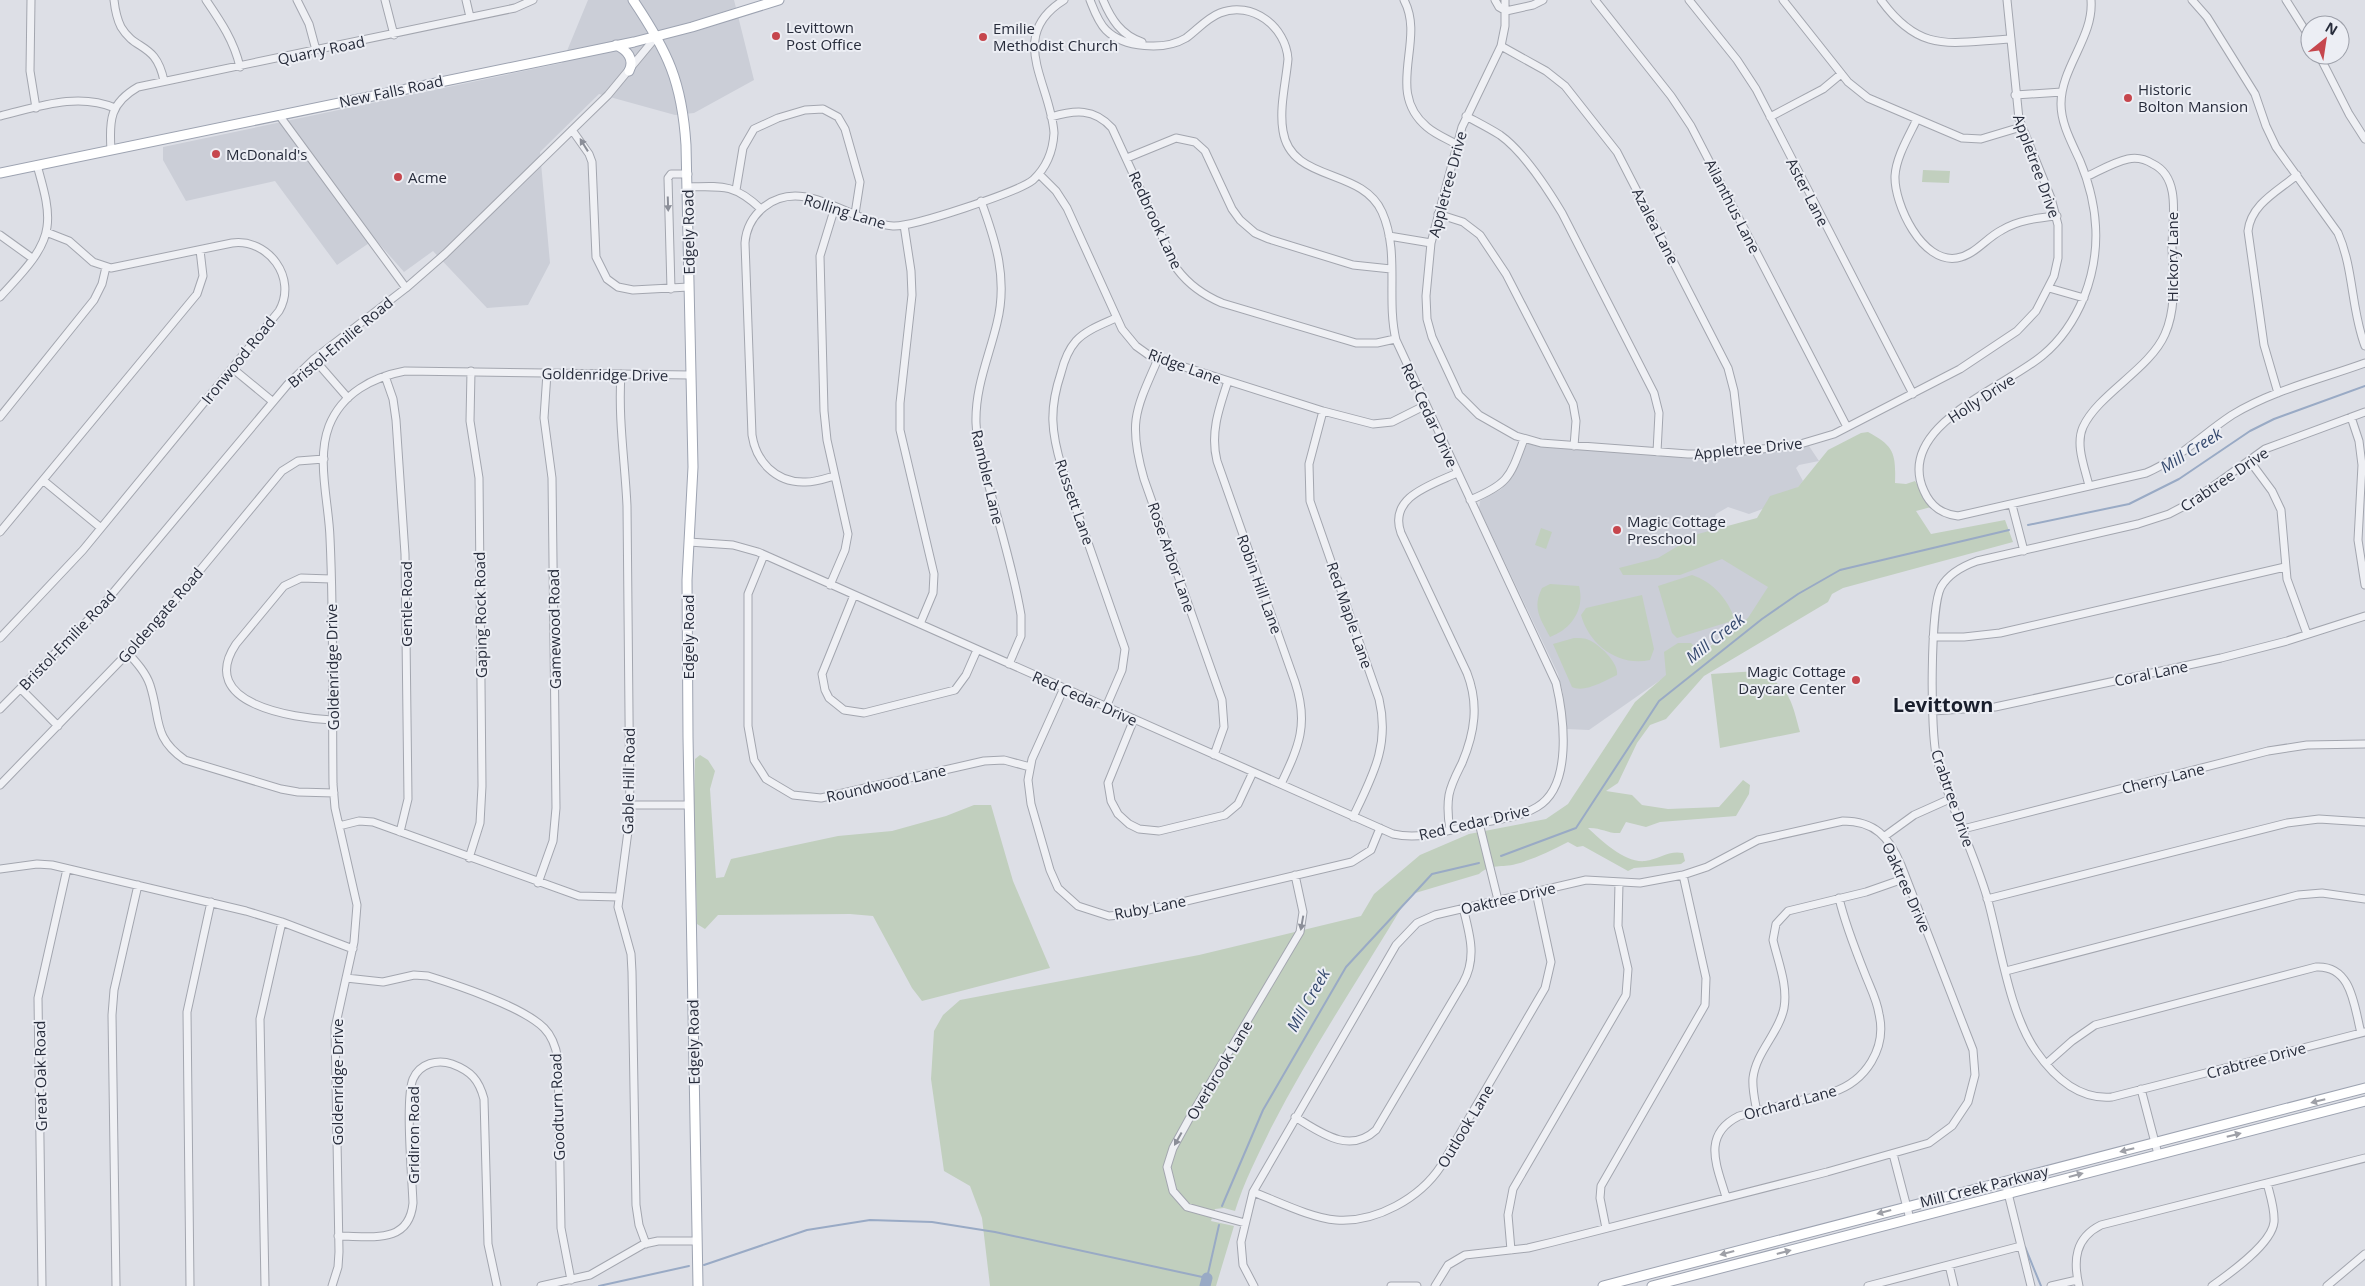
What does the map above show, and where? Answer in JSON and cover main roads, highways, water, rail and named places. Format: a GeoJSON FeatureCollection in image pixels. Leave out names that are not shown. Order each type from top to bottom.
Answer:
{"type":"FeatureCollection","features":[{"type":"Feature","properties":{"kind":"main road","name":"Edgely Road"},"geometry":{"type":"LineString","coordinates":[[633,0],[656,36],[680,89],[688,174],[693,467],[689,542],[689,804],[698,1286]]}},
{"type":"Feature","properties":{"kind":"main road","name":"New Falls Road"},"geometry":{"type":"LineString","coordinates":[[0,173],[616,45],[656,36],[779,0]]}},
{"type":"Feature","properties":{"kind":"main road"},"geometry":{"type":"LineString","coordinates":[[616,45],[623,48],[630,55],[632,63],[629,71]]}},
{"type":"Feature","properties":{"kind":"main road","name":"Mill Creek Parkway"},"geometry":{"type":"LineString","coordinates":[[1603,1286],[2365,1088]]}},
{"type":"Feature","properties":{"kind":"main road","name":"Mill Creek Parkway"},"geometry":{"type":"LineString","coordinates":[[1652,1286],[2365,1101]]}},
{"type":"Feature","properties":{"kind":"waterway","name":"Mill Creek"},"geometry":{"type":"LineString","coordinates":[[2028,525],[2129,504],[2179,479],[2250,431],[2274,419],[2365,386]]}},
{"type":"Feature","properties":{"kind":"waterway","name":"Mill Creek"},"geometry":{"type":"LineString","coordinates":[[1501,856],[1576,828],[1659,701],[1762,619],[1798,594],[1840,570],[2009,530]]}},
{"type":"Feature","properties":{"kind":"waterway","name":"Mill Creek"},"geometry":{"type":"LineString","coordinates":[[1222,1206],[1263,1110],[1346,967],[1432,874],[1479,863]]}},
{"type":"Feature","properties":{"kind":"waterway"},"geometry":{"type":"LineString","coordinates":[[704,1265],[807,1230],[870,1220],[932,1222],[995,1232],[1207,1278],[1219,1225]]}},
{"type":"Feature","properties":{"kind":"waterway"},"geometry":{"type":"LineString","coordinates":[[2025,1247],[2041,1286]]}},
{"type":"Feature","properties":{"kind":"waterway"},"geometry":{"type":"LineString","coordinates":[[599,1286],[689,1266]]}},
{"type":"Feature","properties":{"kind":"waterway","name":"Mill Creek"},"geometry":{"type":"LineString","coordinates":[[1205,1286],[1207,1278]]}},
{"type":"Feature","properties":{"kind":"place","name":"Levittown Post Office"},"geometry":{"type":"Point","coordinates":[776,36]}},
{"type":"Feature","properties":{"kind":"place","name":"Emilie Methodist Church"},"geometry":{"type":"Point","coordinates":[983,37]}},
{"type":"Feature","properties":{"kind":"place","name":"Historic Bolton Mansion"},"geometry":{"type":"Point","coordinates":[2128,98]}},
{"type":"Feature","properties":{"kind":"place","name":"McDonald's"},"geometry":{"type":"Point","coordinates":[216,154]}},
{"type":"Feature","properties":{"kind":"place","name":"Acme"},"geometry":{"type":"Point","coordinates":[398,177]}},
{"type":"Feature","properties":{"kind":"place","name":"Magic Cottage Preschool"},"geometry":{"type":"Point","coordinates":[1617,530]}},
{"type":"Feature","properties":{"kind":"place","name":"Magic Cottage Daycare Center"},"geometry":{"type":"Point","coordinates":[1856,680]}},
{"type":"Feature","properties":{"kind":"district","name":"Levittown"},"geometry":{"type":"Point","coordinates":[1943,704]}}]}
